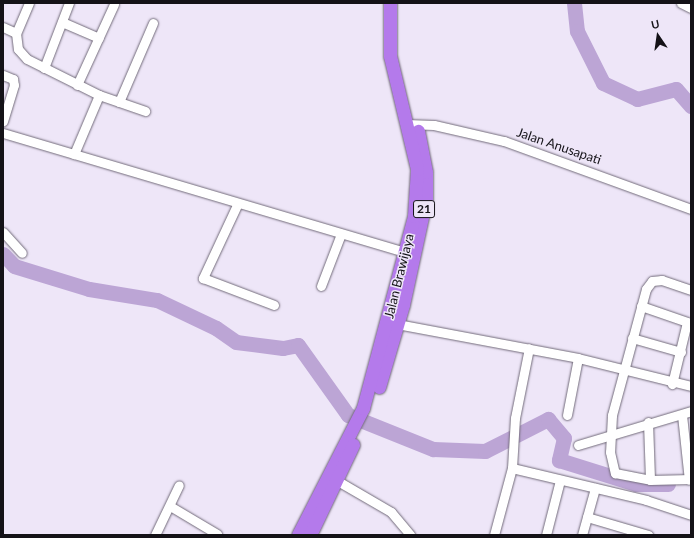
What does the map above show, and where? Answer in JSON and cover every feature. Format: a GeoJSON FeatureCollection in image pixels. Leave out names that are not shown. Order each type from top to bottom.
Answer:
{"type":"FeatureCollection","features":[{"type":"Feature","properties":{"kind":"highway","name":"Jalan Brawijaya"},"geometry":{"type":"LineString","coordinates":[[390,3],[390,56],[411,124]]}},
{"type":"Feature","properties":{"kind":"highway","name":"Jalan Brawijaya"},"geometry":{"type":"LineString","coordinates":[[298,535],[366,410],[397,324],[410,253],[418,181],[411,124],[399,66],[398,3]]}},
{"type":"Feature","properties":{"kind":"highway","name":"Jalan Brawijaya"},"geometry":{"type":"LineString","coordinates":[[366,410],[410,253]]}},
{"type":"Feature","properties":{"kind":"highway","name":"Jalan Brawijaya"},"geometry":{"type":"LineString","coordinates":[[310,535],[336,480],[353,435]]}},
{"type":"Feature","properties":{"kind":"street"},"geometry":{"type":"LineString","coordinates":[[29,3],[16,33],[19,52],[44,68],[77,85],[99,95],[145,111]]}},
{"type":"Feature","properties":{"kind":"street"},"geometry":{"type":"LineString","coordinates":[[44,68],[69,3]]}},
{"type":"Feature","properties":{"kind":"street"},"geometry":{"type":"LineString","coordinates":[[681,3],[691,8]]}},
{"type":"Feature","properties":{"kind":"street"},"geometry":{"type":"LineString","coordinates":[[77,85],[114,4]]}},
{"type":"Feature","properties":{"kind":"street"},"geometry":{"type":"LineString","coordinates":[[62,22],[99,38]]}},
{"type":"Feature","properties":{"kind":"street"},"geometry":{"type":"LineString","coordinates":[[119,102],[153,23]]}},
{"type":"Feature","properties":{"kind":"street"},"geometry":{"type":"LineString","coordinates":[[3,28],[16,33]]}},
{"type":"Feature","properties":{"kind":"street"},"geometry":{"type":"LineString","coordinates":[[3,74],[13,79],[14,85],[3,121]]}},
{"type":"Feature","properties":{"kind":"street"},"geometry":{"type":"LineString","coordinates":[[74,154],[99,95]]}},
{"type":"Feature","properties":{"kind":"street","name":"Jalan Anusapati"},"geometry":{"type":"LineString","coordinates":[[411,124],[504,141],[691,209]]}},
{"type":"Feature","properties":{"kind":"street"},"geometry":{"type":"LineString","coordinates":[[3,133],[237,205],[410,253]]}},
{"type":"Feature","properties":{"kind":"street"},"geometry":{"type":"LineString","coordinates":[[237,205],[203,278],[274,305]]}},
{"type":"Feature","properties":{"kind":"street"},"geometry":{"type":"LineString","coordinates":[[3,232],[22,253]]}},
{"type":"Feature","properties":{"kind":"street"},"geometry":{"type":"LineString","coordinates":[[320,286],[341,234]]}},
{"type":"Feature","properties":{"kind":"street"},"geometry":{"type":"LineString","coordinates":[[682,415],[688,444],[690,480],[650,480],[613,472],[611,437],[623,370],[646,289],[656,279],[691,290]]}},
{"type":"Feature","properties":{"kind":"street"},"geometry":{"type":"LineString","coordinates":[[641,306],[686,320],[672,384]]}},
{"type":"Feature","properties":{"kind":"street"},"geometry":{"type":"LineString","coordinates":[[397,324],[578,358],[672,384],[691,386]]}},
{"type":"Feature","properties":{"kind":"street"},"geometry":{"type":"LineString","coordinates":[[632,338],[680,352]]}},
{"type":"Feature","properties":{"kind":"street"},"geometry":{"type":"LineString","coordinates":[[497,534],[512,468],[516,418],[528,348]]}},
{"type":"Feature","properties":{"kind":"street"},"geometry":{"type":"LineString","coordinates":[[567,415],[578,358]]}},
{"type":"Feature","properties":{"kind":"street"},"geometry":{"type":"LineString","coordinates":[[578,445],[611,437],[648,422],[682,415],[691,411]]}},
{"type":"Feature","properties":{"kind":"street"},"geometry":{"type":"LineString","coordinates":[[648,422],[650,480]]}},
{"type":"Feature","properties":{"kind":"street"},"geometry":{"type":"LineString","coordinates":[[512,468],[595,488],[691,515]]}},
{"type":"Feature","properties":{"kind":"street"},"geometry":{"type":"LineString","coordinates":[[336,480],[391,512],[410,535]]}},
{"type":"Feature","properties":{"kind":"street"},"geometry":{"type":"LineString","coordinates":[[546,535],[560,480]]}},
{"type":"Feature","properties":{"kind":"street"},"geometry":{"type":"LineString","coordinates":[[155,535],[179,485]]}},
{"type":"Feature","properties":{"kind":"street"},"geometry":{"type":"LineString","coordinates":[[582,535],[595,488]]}},
{"type":"Feature","properties":{"kind":"street"},"geometry":{"type":"LineString","coordinates":[[170,506],[217,534]]}},
{"type":"Feature","properties":{"kind":"street"},"geometry":{"type":"LineString","coordinates":[[587,517],[648,535]]}},
{"type":"Feature","properties":{"kind":"waterway"},"geometry":{"type":"LineString","coordinates":[[574,3],[577,31],[603,83],[637,99],[676,89],[691,106]]}},
{"type":"Feature","properties":{"kind":"waterway"},"geometry":{"type":"LineString","coordinates":[[3,254],[14,266],[89,289],[157,300],[216,328],[236,342],[283,348],[298,345],[348,415],[433,449],[485,451],[548,419],[564,438],[559,460],[636,484],[668,484]]}}]}
